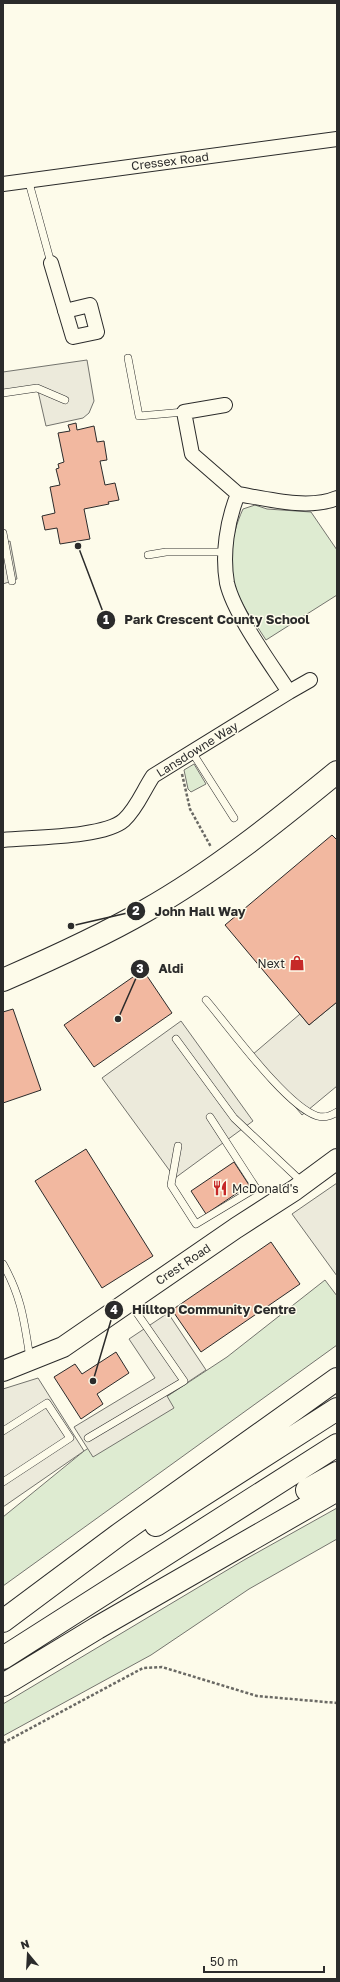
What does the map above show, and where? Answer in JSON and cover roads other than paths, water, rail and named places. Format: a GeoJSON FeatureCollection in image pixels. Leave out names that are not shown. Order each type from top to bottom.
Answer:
{"type":"FeatureCollection","features":[{"type":"Feature","properties":{"kind":"highway"},"geometry":{"type":"LineString","coordinates":[[3,980],[84,944],[146,911],[220,863],[337,772]]}},
{"type":"Feature","properties":{"kind":"highway"},"geometry":{"type":"LineString","coordinates":[[3,1622],[121,1533],[337,1379]]}},
{"type":"Feature","properties":{"kind":"highway"},"geometry":{"type":"LineString","coordinates":[[3,1622],[337,1409]]}},
{"type":"Feature","properties":{"kind":"highway"},"geometry":{"type":"LineString","coordinates":[[3,1658],[337,1445]]}},
{"type":"Feature","properties":{"kind":"highway"},"geometry":{"type":"LineString","coordinates":[[3,1666],[39,1648],[337,1473]]}},
{"type":"Feature","properties":{"kind":"highway"},"geometry":{"type":"LineString","coordinates":[[3,1685],[103,1624],[337,1490]]}},
{"type":"Feature","properties":{"kind":"street","name":"Cressex Road"},"geometry":{"type":"LineString","coordinates":[[3,184],[28,179],[337,139]]}},
{"type":"Feature","properties":{"kind":"street"},"geometry":{"type":"LineString","coordinates":[[51,263],[65,311]]}},
{"type":"Feature","properties":{"kind":"street"},"geometry":{"type":"LineString","coordinates":[[225,404],[184,412],[192,454],[238,494],[279,501],[326,503],[337,498]]}},
{"type":"Feature","properties":{"kind":"street"},"geometry":{"type":"LineString","coordinates":[[238,494],[232,509],[225,552],[228,584],[238,610],[289,692]]}},
{"type":"Feature","properties":{"kind":"street","name":"Lansdowne Way"},"geometry":{"type":"LineString","coordinates":[[3,840],[73,835],[106,830],[122,822],[134,810],[142,792],[153,776],[310,680]]}},
{"type":"Feature","properties":{"kind":"street","name":"Crest Road"},"geometry":{"type":"LineString","coordinates":[[3,1371],[63,1347],[337,1159]]}},
{"type":"Feature","properties":{"kind":"lane"},"geometry":{"type":"LineString","coordinates":[[28,179],[51,263]]}},
{"type":"Feature","properties":{"kind":"lane"},"geometry":{"type":"LineString","coordinates":[[128,358],[139,416],[184,412]]}},
{"type":"Feature","properties":{"kind":"lane"},"geometry":{"type":"LineString","coordinates":[[3,393],[37,388],[65,400]]}},
{"type":"Feature","properties":{"kind":"lane"},"geometry":{"type":"LineString","coordinates":[[3,533],[12,581]]}},
{"type":"Feature","properties":{"kind":"lane"},"geometry":{"type":"LineString","coordinates":[[148,555],[166,552],[225,552]]}},
{"type":"Feature","properties":{"kind":"lane"},"geometry":{"type":"LineString","coordinates":[[192,752],[234,818]]}},
{"type":"Feature","properties":{"kind":"lane"},"geometry":{"type":"LineString","coordinates":[[206,1000],[291,1099],[301,1108],[318,1116],[330,1116],[337,1112]]}},
{"type":"Feature","properties":{"kind":"lane"},"geometry":{"type":"LineString","coordinates":[[176,1039],[234,1118],[304,1183]]}},
{"type":"Feature","properties":{"kind":"lane"},"geometry":{"type":"LineString","coordinates":[[178,1146],[171,1185],[196,1224],[256,1188],[210,1117]]}},
{"type":"Feature","properties":{"kind":"lane"},"geometry":{"type":"LineString","coordinates":[[3,1264],[12,1280],[24,1313],[30,1360]]}},
{"type":"Feature","properties":{"kind":"lane"},"geometry":{"type":"LineString","coordinates":[[88,1438],[184,1381],[129,1301]]}},
{"type":"Feature","properties":{"kind":"lane"},"geometry":{"type":"LineString","coordinates":[[3,1431],[47,1403],[70,1438],[3,1482]]}},
{"type":"Feature","properties":{"kind":"place","name":"Park Crescent County School"},"geometry":{"type":"Point","coordinates":[78,546]}},
{"type":"Feature","properties":{"kind":"place","name":"John Hall Way"},"geometry":{"type":"Point","coordinates":[71,926]}},
{"type":"Feature","properties":{"kind":"place","name":"Next"},"geometry":{"type":"Point","coordinates":[297,963]}},
{"type":"Feature","properties":{"kind":"place","name":"Aldi"},"geometry":{"type":"Point","coordinates":[118,1019]}},
{"type":"Feature","properties":{"kind":"place","name":"McDonald's"},"geometry":{"type":"Point","coordinates":[220,1188]}},
{"type":"Feature","properties":{"kind":"place","name":"Hilltop Community Centre"},"geometry":{"type":"Point","coordinates":[93,1381]}}]}
